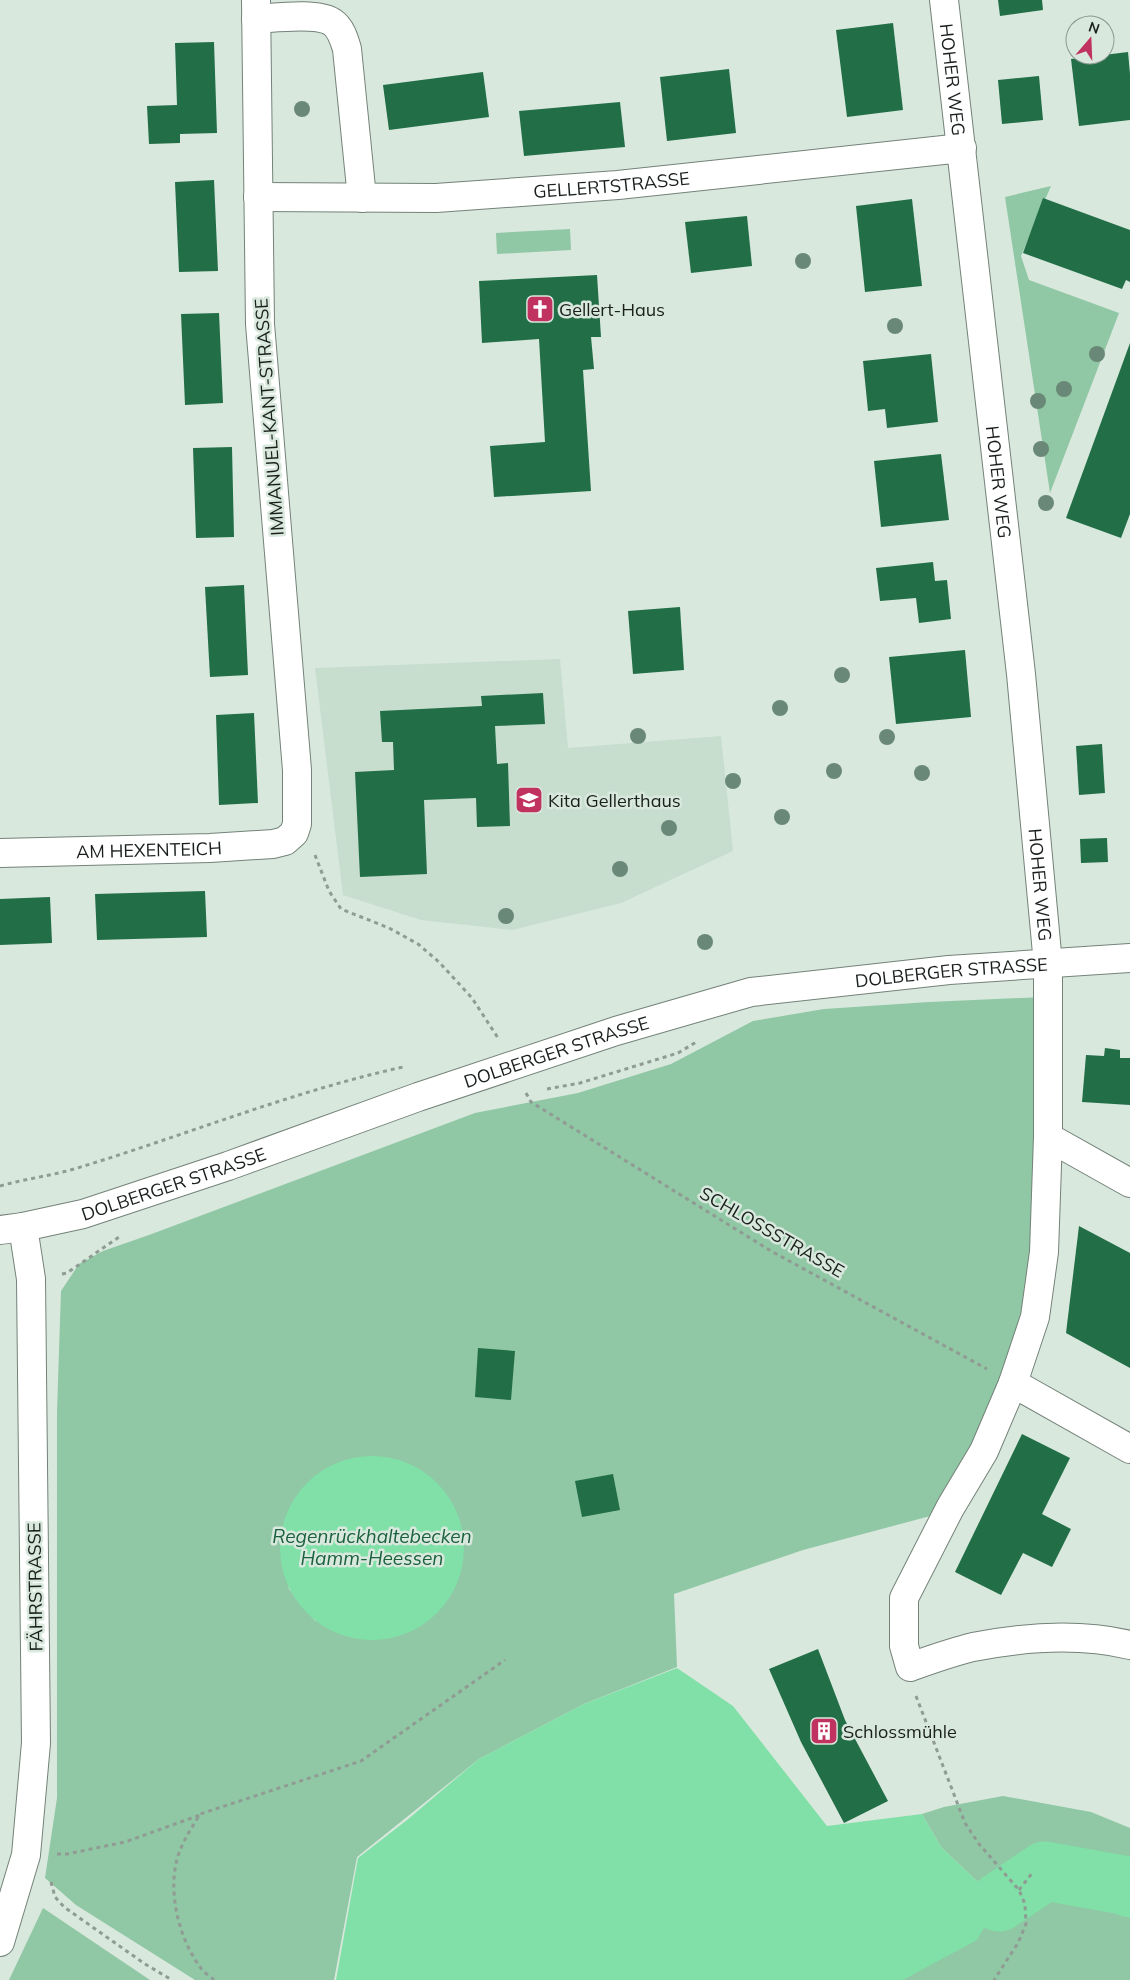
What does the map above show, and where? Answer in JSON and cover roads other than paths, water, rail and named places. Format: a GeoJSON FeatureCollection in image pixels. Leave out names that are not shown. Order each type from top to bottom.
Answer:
{"type":"FeatureCollection","features":[{"type":"Feature","properties":{"kind":"street","name":"HOHER WEG"},"geometry":{"type":"LineString","coordinates":[[944,0],[1021,674],[1048,964],[1048,1137],[1044,1252],[1035,1318],[1013,1383],[984,1451],[950,1508],[904,1598],[904,1646],[910,1666],[972,1648],[1050,1637],[1112,1641],[1130,1645]]}},
{"type":"Feature","properties":{"kind":"street","name":"IMMANUEL-KANT-STRASSE"},"geometry":{"type":"LineString","coordinates":[[256,10],[260,324],[297,770],[297,824],[294,833]]}},
{"type":"Feature","properties":{"kind":"street"},"geometry":{"type":"LineString","coordinates":[[256,10],[315,17],[331,21],[340,31],[347,49],[362,198]]}},
{"type":"Feature","properties":{"kind":"street","name":"GELLERTSTRASSE"},"geometry":{"type":"LineString","coordinates":[[258,197],[436,198],[618,184],[962,148]]}},
{"type":"Feature","properties":{"kind":"street","name":"AM HEXENTEICH"},"geometry":{"type":"LineString","coordinates":[[0,853],[273,844],[285,841],[294,833]]}},
{"type":"Feature","properties":{"kind":"street","name":"DOLBERGER STRASSE"},"geometry":{"type":"LineString","coordinates":[[12,1229],[83,1214],[228,1166],[418,1098],[616,1031],[751,992],[949,970],[1130,958]]}},
{"type":"Feature","properties":{"kind":"street"},"geometry":{"type":"LineString","coordinates":[[1048,1137],[1130,1183]]}},
{"type":"Feature","properties":{"kind":"street","name":"FÄHRSTRASSE"},"geometry":{"type":"LineString","coordinates":[[0,1942],[26,1854],[36,1743],[37,1660],[32,1483],[31,1279],[12,1229]]}},
{"type":"Feature","properties":{"kind":"street"},"geometry":{"type":"LineString","coordinates":[[1013,1383],[1130,1449]]}},
{"type":"Feature","properties":{"kind":"water","name":"Regenrückhaltebecken Hamm-Heessen"},"geometry":{"type":"Polygon","coordinates":[[[372,1456],[390,1458],[407,1463],[437,1483],[457,1513],[462,1530],[464,1548],[462,1566],[457,1583],[437,1613],[407,1633],[390,1638],[372,1640],[354,1638],[337,1633],[307,1613],[287,1583],[282,1566],[280,1548],[282,1530],[287,1513],[307,1483],[337,1463],[354,1458],[372,1456]]]}},
{"type":"Feature","properties":{"kind":"water"},"geometry":{"type":"Polygon","coordinates":[[[677,1668],[733,1706],[827,1826],[922,1814],[941,1847],[999,1902],[977,1940],[903,1980],[336,1980],[358,1858],[407,1820],[479,1759],[584,1704],[677,1668]]]}},
{"type":"Feature","properties":{"kind":"waterway"},"geometry":{"type":"LineString","coordinates":[[999,1902],[1045,1871],[1123,1885],[1130,1888]]}},
{"type":"Feature","properties":{"kind":"place","name":"Gellert-Haus"},"geometry":{"type":"Point","coordinates":[540,309]}},
{"type":"Feature","properties":{"kind":"place","name":"Kita Gellerthaus"},"geometry":{"type":"Point","coordinates":[529,800]}},
{"type":"Feature","properties":{"kind":"place","name":"Schlossmühle"},"geometry":{"type":"Point","coordinates":[824,1731]}}]}
